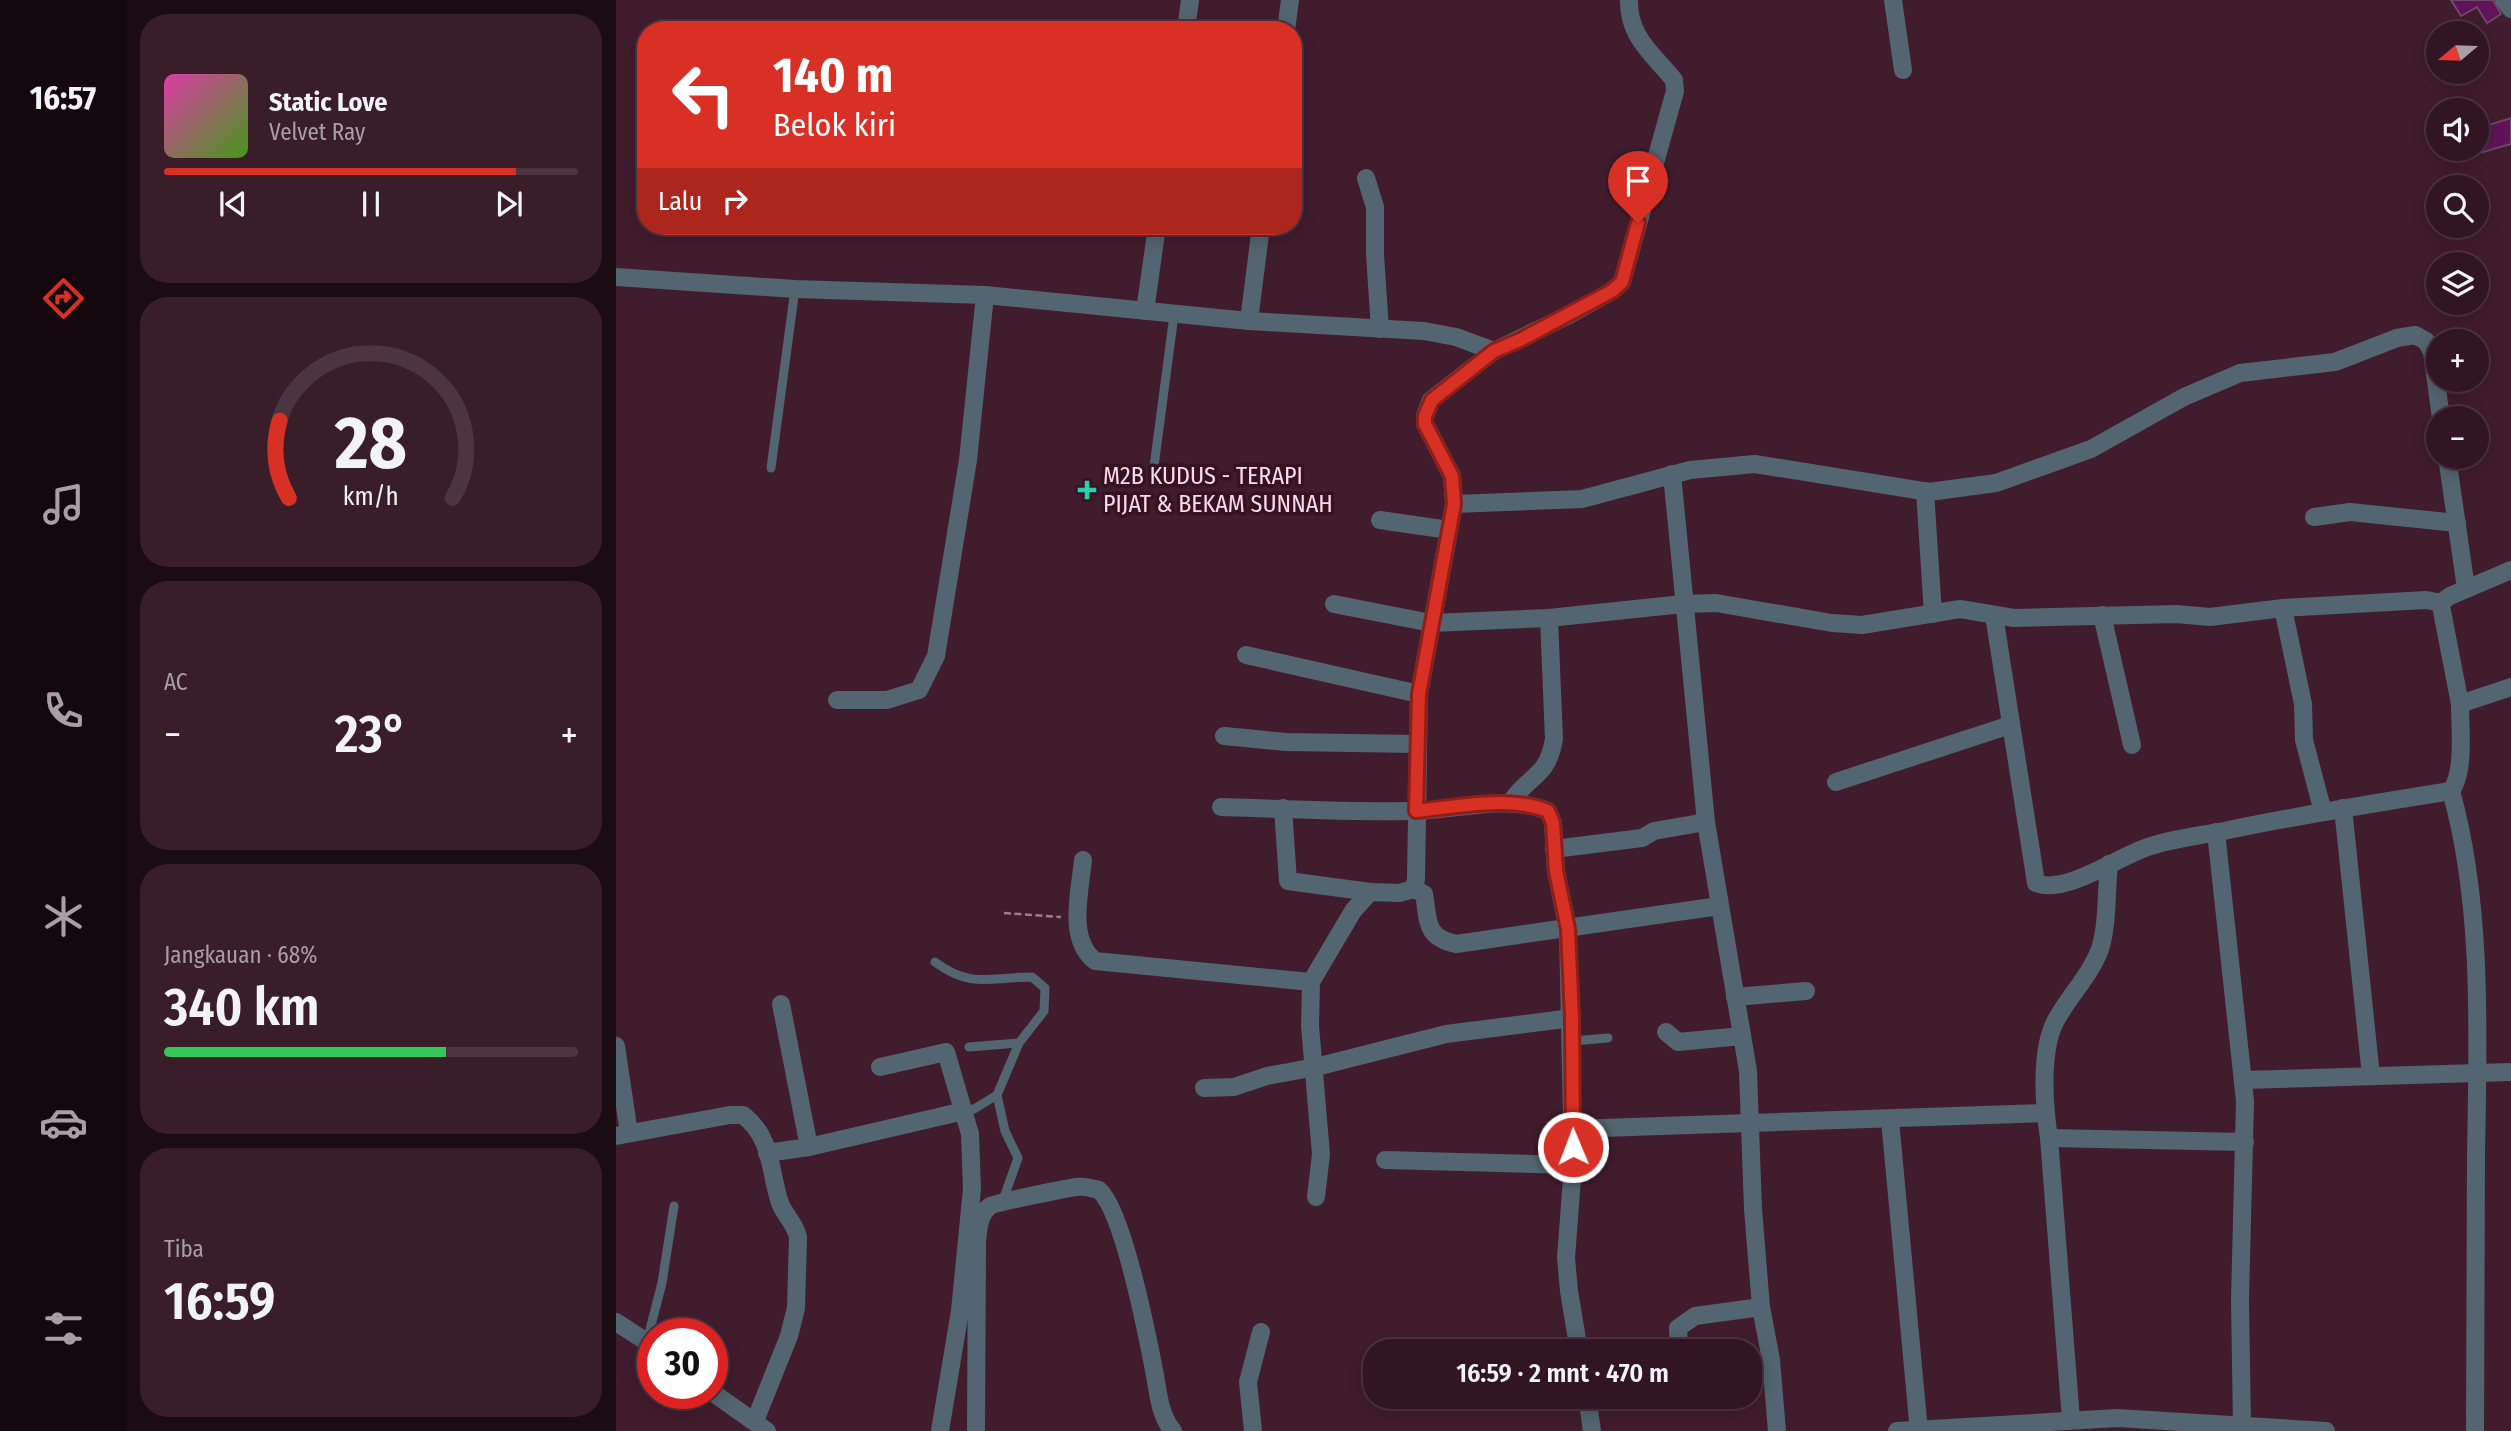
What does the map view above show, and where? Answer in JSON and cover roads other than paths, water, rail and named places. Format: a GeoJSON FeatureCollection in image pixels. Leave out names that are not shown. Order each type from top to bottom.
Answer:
{"type":"FeatureCollection","features":[{"type":"Feature","properties":{"kind":"street"},"geometry":{"type":"LineString","coordinates":[[1187,21],[1190,0]]}},
{"type":"Feature","properties":{"kind":"street"},"geometry":{"type":"LineString","coordinates":[[1287,21],[1290,0]]}},
{"type":"Feature","properties":{"kind":"street"},"geometry":{"type":"LineString","coordinates":[[1414,889],[1419,694],[1454,504],[1452,476],[1428,432],[1425,416],[1432,400],[1494,351],[1569,315],[1612,291],[1622,282],[1675,91],[1674,80],[1643,45],[1632,22],[1629,0]]}},
{"type":"Feature","properties":{"kind":"street"},"geometry":{"type":"LineString","coordinates":[[1893,0],[1903,70]]}},
{"type":"Feature","properties":{"kind":"street"},"geometry":{"type":"LineString","coordinates":[[2504,0],[2511,9]]}},
{"type":"Feature","properties":{"kind":"street"},"geometry":{"type":"LineString","coordinates":[[1366,178],[1375,207],[1380,329]]}},
{"type":"Feature","properties":{"kind":"street"},"geometry":{"type":"LineString","coordinates":[[1145,311],[1156,235]]}},
{"type":"Feature","properties":{"kind":"street"},"geometry":{"type":"LineString","coordinates":[[1249,321],[1260,235]]}},
{"type":"Feature","properties":{"kind":"street"},"geometry":{"type":"LineString","coordinates":[[616,277],[794,289],[985,295],[1174,315],[1439,333],[1494,351]]}},
{"type":"Feature","properties":{"kind":"street"},"geometry":{"type":"LineString","coordinates":[[837,700],[887,700],[919,690],[936,656],[968,460],[985,295]]}},
{"type":"Feature","properties":{"kind":"street"},"geometry":{"type":"LineString","coordinates":[[1454,504],[1582,499],[1672,474],[1755,464],[1925,491],[1996,484],[2091,449],[2184,397],[2241,373],[2336,362],[2397,338],[2415,335],[2426,341],[2432,352],[2439,406]]}},
{"type":"Feature","properties":{"kind":"street"},"geometry":{"type":"LineString","coordinates":[[2449,469],[2466,588]]}},
{"type":"Feature","properties":{"kind":"street"},"geometry":{"type":"LineString","coordinates":[[1672,474],[1706,822],[1748,1071],[1753,1209],[1761,1307],[1771,1360],[1777,1431]]}},
{"type":"Feature","properties":{"kind":"street"},"geometry":{"type":"LineString","coordinates":[[1925,491],[1933,614]]}},
{"type":"Feature","properties":{"kind":"street"},"geometry":{"type":"LineString","coordinates":[[2314,517],[2350,512],[2457,523]]}},
{"type":"Feature","properties":{"kind":"street"},"geometry":{"type":"LineString","coordinates":[[1380,520],[1449,530]]}},
{"type":"Feature","properties":{"kind":"street"},"geometry":{"type":"LineString","coordinates":[[1335,604],[1431,623],[1549,618],[1716,603],[1832,623],[1862,625],[1960,609],[2014,618],[2176,614],[2210,617],[2283,608],[2427,600],[2440,603],[2466,588],[2511,570]]}},
{"type":"Feature","properties":{"kind":"street"},"geometry":{"type":"LineString","coordinates":[[1994,615],[2036,883],[2046,887],[2064,883],[2146,848],[2343,808],[2451,791],[2455,785],[2460,752],[2460,704],[2440,603]]}},
{"type":"Feature","properties":{"kind":"street"},"geometry":{"type":"LineString","coordinates":[[2283,608],[2304,704],[2304,740],[2323,812]]}},
{"type":"Feature","properties":{"kind":"street"},"geometry":{"type":"LineString","coordinates":[[2102,615],[2132,745]]}},
{"type":"Feature","properties":{"kind":"street"},"geometry":{"type":"LineString","coordinates":[[1510,803],[1518,790],[1542,771],[1552,752],[1554,738],[1549,618]]}},
{"type":"Feature","properties":{"kind":"street"},"geometry":{"type":"LineString","coordinates":[[1245,655],[1419,694]]}},
{"type":"Feature","properties":{"kind":"street"},"geometry":{"type":"LineString","coordinates":[[2460,704],[2511,687]]}},
{"type":"Feature","properties":{"kind":"street"},"geometry":{"type":"LineString","coordinates":[[1836,782],[2010,725]]}},
{"type":"Feature","properties":{"kind":"street"},"geometry":{"type":"LineString","coordinates":[[1224,736],[1286,742],[1418,744]]}},
{"type":"Feature","properties":{"kind":"street"},"geometry":{"type":"LineString","coordinates":[[2451,791],[2463,834],[2472,913],[2477,1074],[2475,1431]]}},
{"type":"Feature","properties":{"kind":"street"},"geometry":{"type":"LineString","coordinates":[[1221,807],[1416,811],[1510,803],[1535,806],[1548,811],[1553,823],[1556,871],[1568,929],[1572,1018],[1573,1166],[1566,1258],[1577,1339]]}},
{"type":"Feature","properties":{"kind":"street"},"geometry":{"type":"LineString","coordinates":[[1283,808],[1288,881],[1370,892],[1399,893],[1414,889],[1424,894],[1430,931],[1440,940],[1456,944],[1719,906]]}},
{"type":"Feature","properties":{"kind":"street"},"geometry":{"type":"LineString","coordinates":[[2343,808],[2371,1076]]}},
{"type":"Feature","properties":{"kind":"street"},"geometry":{"type":"LineString","coordinates":[[1555,849],[1642,838],[1654,831],[1706,822]]}},
{"type":"Feature","properties":{"kind":"street"},"geometry":{"type":"LineString","coordinates":[[2216,832],[2244,1080],[2245,1142],[2240,1252],[2242,1427]]}},
{"type":"Feature","properties":{"kind":"street"},"geometry":{"type":"LineString","coordinates":[[1083,860],[1078,919],[1081,944],[1095,961],[1311,982]]}},
{"type":"Feature","properties":{"kind":"street"},"geometry":{"type":"LineString","coordinates":[[2071,1420],[2045,1113],[2048,1045],[2054,1023],[2095,962],[2101,946],[2109,864]]}},
{"type":"Feature","properties":{"kind":"street"},"geometry":{"type":"LineString","coordinates":[[1316,1197],[1329,1154],[1310,1026],[1311,982],[1353,911],[1370,892]]}},
{"type":"Feature","properties":{"kind":"street"},"geometry":{"type":"LineString","coordinates":[[1735,997],[1806,991]]}},
{"type":"Feature","properties":{"kind":"street"},"geometry":{"type":"LineString","coordinates":[[781,1004],[809,1147]]}},
{"type":"Feature","properties":{"kind":"street"},"geometry":{"type":"LineString","coordinates":[[1204,1088],[1234,1087],[1267,1076],[1316,1067],[1446,1034],[1572,1018]]}},
{"type":"Feature","properties":{"kind":"street"},"geometry":{"type":"LineString","coordinates":[[1666,1032],[1678,1042],[1742,1036]]}},
{"type":"Feature","properties":{"kind":"street"},"geometry":{"type":"LineString","coordinates":[[616,1046],[623,1134],[743,1115],[762,1134],[780,1202],[796,1227],[796,1308],[761,1426],[728,1403]]}},
{"type":"Feature","properties":{"kind":"street"},"geometry":{"type":"LineString","coordinates":[[880,1067],[946,1052],[964,1111],[973,1157],[960,1311],[940,1431]]}},
{"type":"Feature","properties":{"kind":"street"},"geometry":{"type":"LineString","coordinates":[[2244,1080],[2511,1072]]}},
{"type":"Feature","properties":{"kind":"street"},"geometry":{"type":"LineString","coordinates":[[767,1153],[809,1147],[964,1111]]}},
{"type":"Feature","properties":{"kind":"street"},"geometry":{"type":"LineString","coordinates":[[1572,1129],[2045,1113]]}},
{"type":"Feature","properties":{"kind":"street"},"geometry":{"type":"LineString","coordinates":[[1890,1119],[1919,1430]]}},
{"type":"Feature","properties":{"kind":"street"},"geometry":{"type":"LineString","coordinates":[[2049,1138],[2245,1142]]}},
{"type":"Feature","properties":{"kind":"street"},"geometry":{"type":"LineString","coordinates":[[1385,1160],[1573,1166]]}},
{"type":"Feature","properties":{"kind":"street"},"geometry":{"type":"LineString","coordinates":[[976,1431],[978,1234],[984,1213],[990,1205],[1003,1200],[1023,1199],[1076,1187],[1099,1190],[1111,1206],[1142,1310],[1162,1410],[1173,1431]]}},
{"type":"Feature","properties":{"kind":"street"},"geometry":{"type":"LineString","coordinates":[[1678,1339],[1678,1328],[1695,1316],[1761,1307]]}},
{"type":"Feature","properties":{"kind":"street"},"geometry":{"type":"LineString","coordinates":[[616,1322],[637,1336]]}},
{"type":"Feature","properties":{"kind":"street"},"geometry":{"type":"LineString","coordinates":[[1253,1431],[1248,1382],[1261,1332]]}},
{"type":"Feature","properties":{"kind":"street"},"geometry":{"type":"LineString","coordinates":[[1589,1409],[1592,1431]]}},
{"type":"Feature","properties":{"kind":"street"},"geometry":{"type":"LineString","coordinates":[[1897,1431],[2117,1418],[2204,1428],[2326,1431]]}},
{"type":"Feature","properties":{"kind":"lane"},"geometry":{"type":"LineString","coordinates":[[771,468],[794,289]]}},
{"type":"Feature","properties":{"kind":"lane"},"geometry":{"type":"LineString","coordinates":[[1153,474],[1174,315]]}},
{"type":"Feature","properties":{"kind":"lane"},"geometry":{"type":"LineString","coordinates":[[935,962],[958,977],[988,980],[1032,977],[1040,981],[1045,988],[1044,1011],[1019,1043],[997,1095],[974,1109],[964,1111]]}},
{"type":"Feature","properties":{"kind":"lane"},"geometry":{"type":"LineString","coordinates":[[1572,1041],[1608,1038]]}},
{"type":"Feature","properties":{"kind":"lane"},"geometry":{"type":"LineString","coordinates":[[969,1047],[1019,1043]]}},
{"type":"Feature","properties":{"kind":"lane"},"geometry":{"type":"LineString","coordinates":[[997,1095],[1006,1131],[1018,1158],[1003,1200]]}},
{"type":"Feature","properties":{"kind":"lane"},"geometry":{"type":"LineString","coordinates":[[655,1318],[674,1206]]}},
{"type":"Feature","properties":{"kind":"place","name":"M2B KUDUS - TERAPI PIJAT & BEKAM SUNNAH"},"geometry":{"type":"Point","coordinates":[1087,490]}}]}
